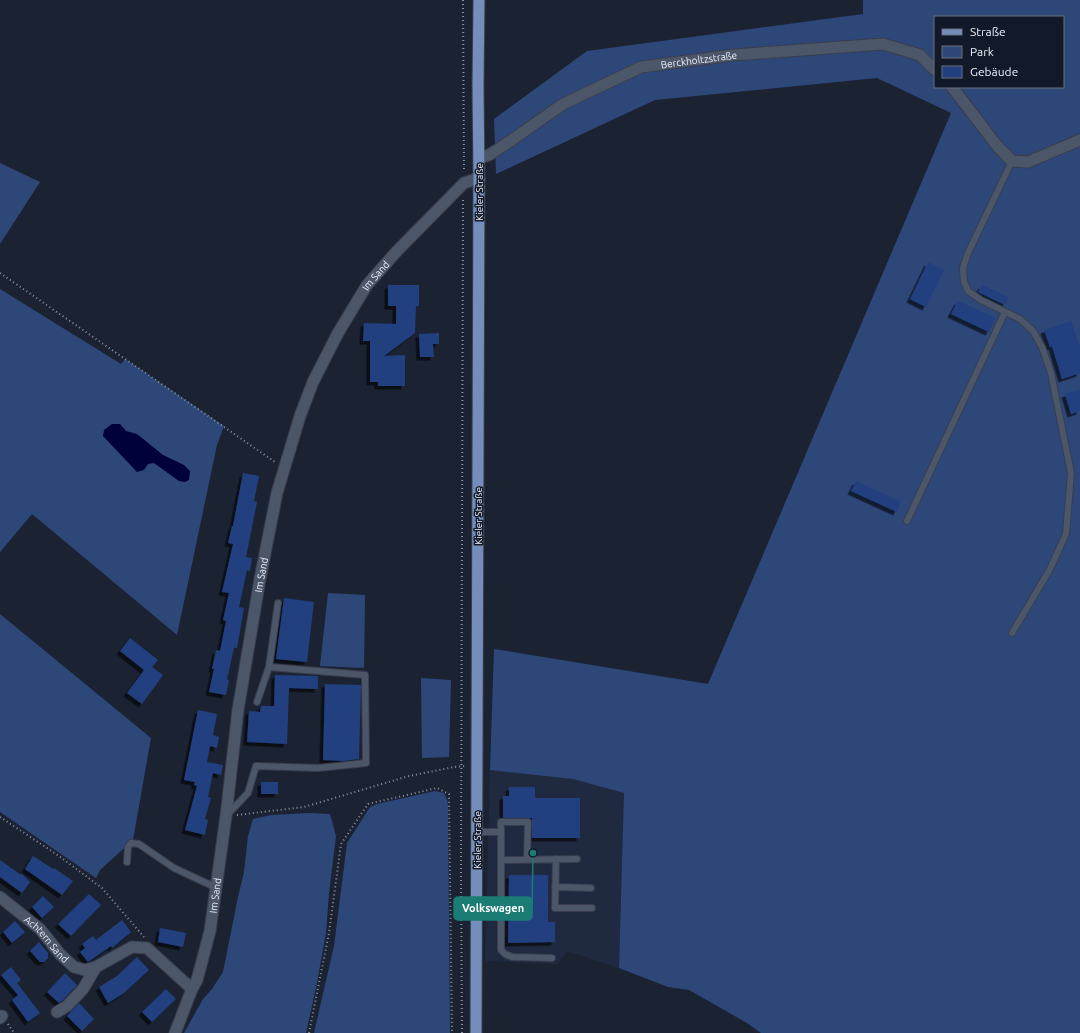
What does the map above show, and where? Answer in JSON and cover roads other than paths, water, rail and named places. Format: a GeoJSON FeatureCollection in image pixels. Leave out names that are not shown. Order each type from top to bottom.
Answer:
{"type":"FeatureCollection","features":[{"type":"Feature","properties":{"kind":"main road","name":"Kieler Straße"},"geometry":{"type":"LineString","coordinates":[[476,1033],[479,0]]}},
{"type":"Feature","properties":{"kind":"street","name":"Berckholtzstraße"},"geometry":{"type":"LineString","coordinates":[[479,158],[500,148],[563,104],[641,67],[733,54],[882,44],[901,48],[920,55],[934,69]]}},
{"type":"Feature","properties":{"kind":"street"},"geometry":{"type":"LineString","coordinates":[[953,88],[998,147],[1012,161],[1028,162],[1080,140]]}},
{"type":"Feature","properties":{"kind":"street","name":"Im Sand"},"geometry":{"type":"LineString","coordinates":[[175,1033],[197,980],[210,931],[217,888],[238,710],[264,558],[277,493],[300,416],[314,382],[338,333],[367,285],[464,183],[479,178]]}},
{"type":"Feature","properties":{"kind":"street","name":"Achtern Sand"},"geometry":{"type":"LineString","coordinates":[[0,897],[40,929],[60,954],[74,967],[84,970],[96,967],[132,947],[147,948],[192,989]]}},
{"type":"Feature","properties":{"kind":"street"},"geometry":{"type":"LineString","coordinates":[[57,1012],[67,1006],[83,989],[96,967]]}},
{"type":"Feature","properties":{"kind":"lane"},"geometry":{"type":"LineString","coordinates":[[1012,161],[968,253],[963,268],[964,282],[968,291],[980,300],[1020,319],[1033,332],[1042,347],[1052,373],[1070,473],[1066,534],[1049,570],[1012,633]]}},
{"type":"Feature","properties":{"kind":"lane"},"geometry":{"type":"LineString","coordinates":[[906,521],[1005,312]]}},
{"type":"Feature","properties":{"kind":"lane"},"geometry":{"type":"LineString","coordinates":[[257,702],[270,667],[278,603]]}},
{"type":"Feature","properties":{"kind":"lane"},"geometry":{"type":"LineString","coordinates":[[226,816],[248,793],[256,766],[318,768],[366,763],[365,675],[270,667]]}},
{"type":"Feature","properties":{"kind":"lane"},"geometry":{"type":"LineString","coordinates":[[528,859],[528,822],[501,822],[501,950],[505,954],[512,957],[552,958]]}},
{"type":"Feature","properties":{"kind":"lane"},"geometry":{"type":"LineString","coordinates":[[477,832],[501,832]]}},
{"type":"Feature","properties":{"kind":"lane"},"geometry":{"type":"LineString","coordinates":[[127,862],[128,847],[131,843],[139,844],[174,868],[217,888]]}},
{"type":"Feature","properties":{"kind":"lane"},"geometry":{"type":"LineString","coordinates":[[556,859],[555,908],[592,908]]}},
{"type":"Feature","properties":{"kind":"lane"},"geometry":{"type":"LineString","coordinates":[[501,860],[577,859]]}},
{"type":"Feature","properties":{"kind":"lane"},"geometry":{"type":"LineString","coordinates":[[555,888],[591,888]]}},
{"type":"Feature","properties":{"kind":"place","name":"Volkswagen"},"geometry":{"type":"Point","coordinates":[533,853]}}]}
